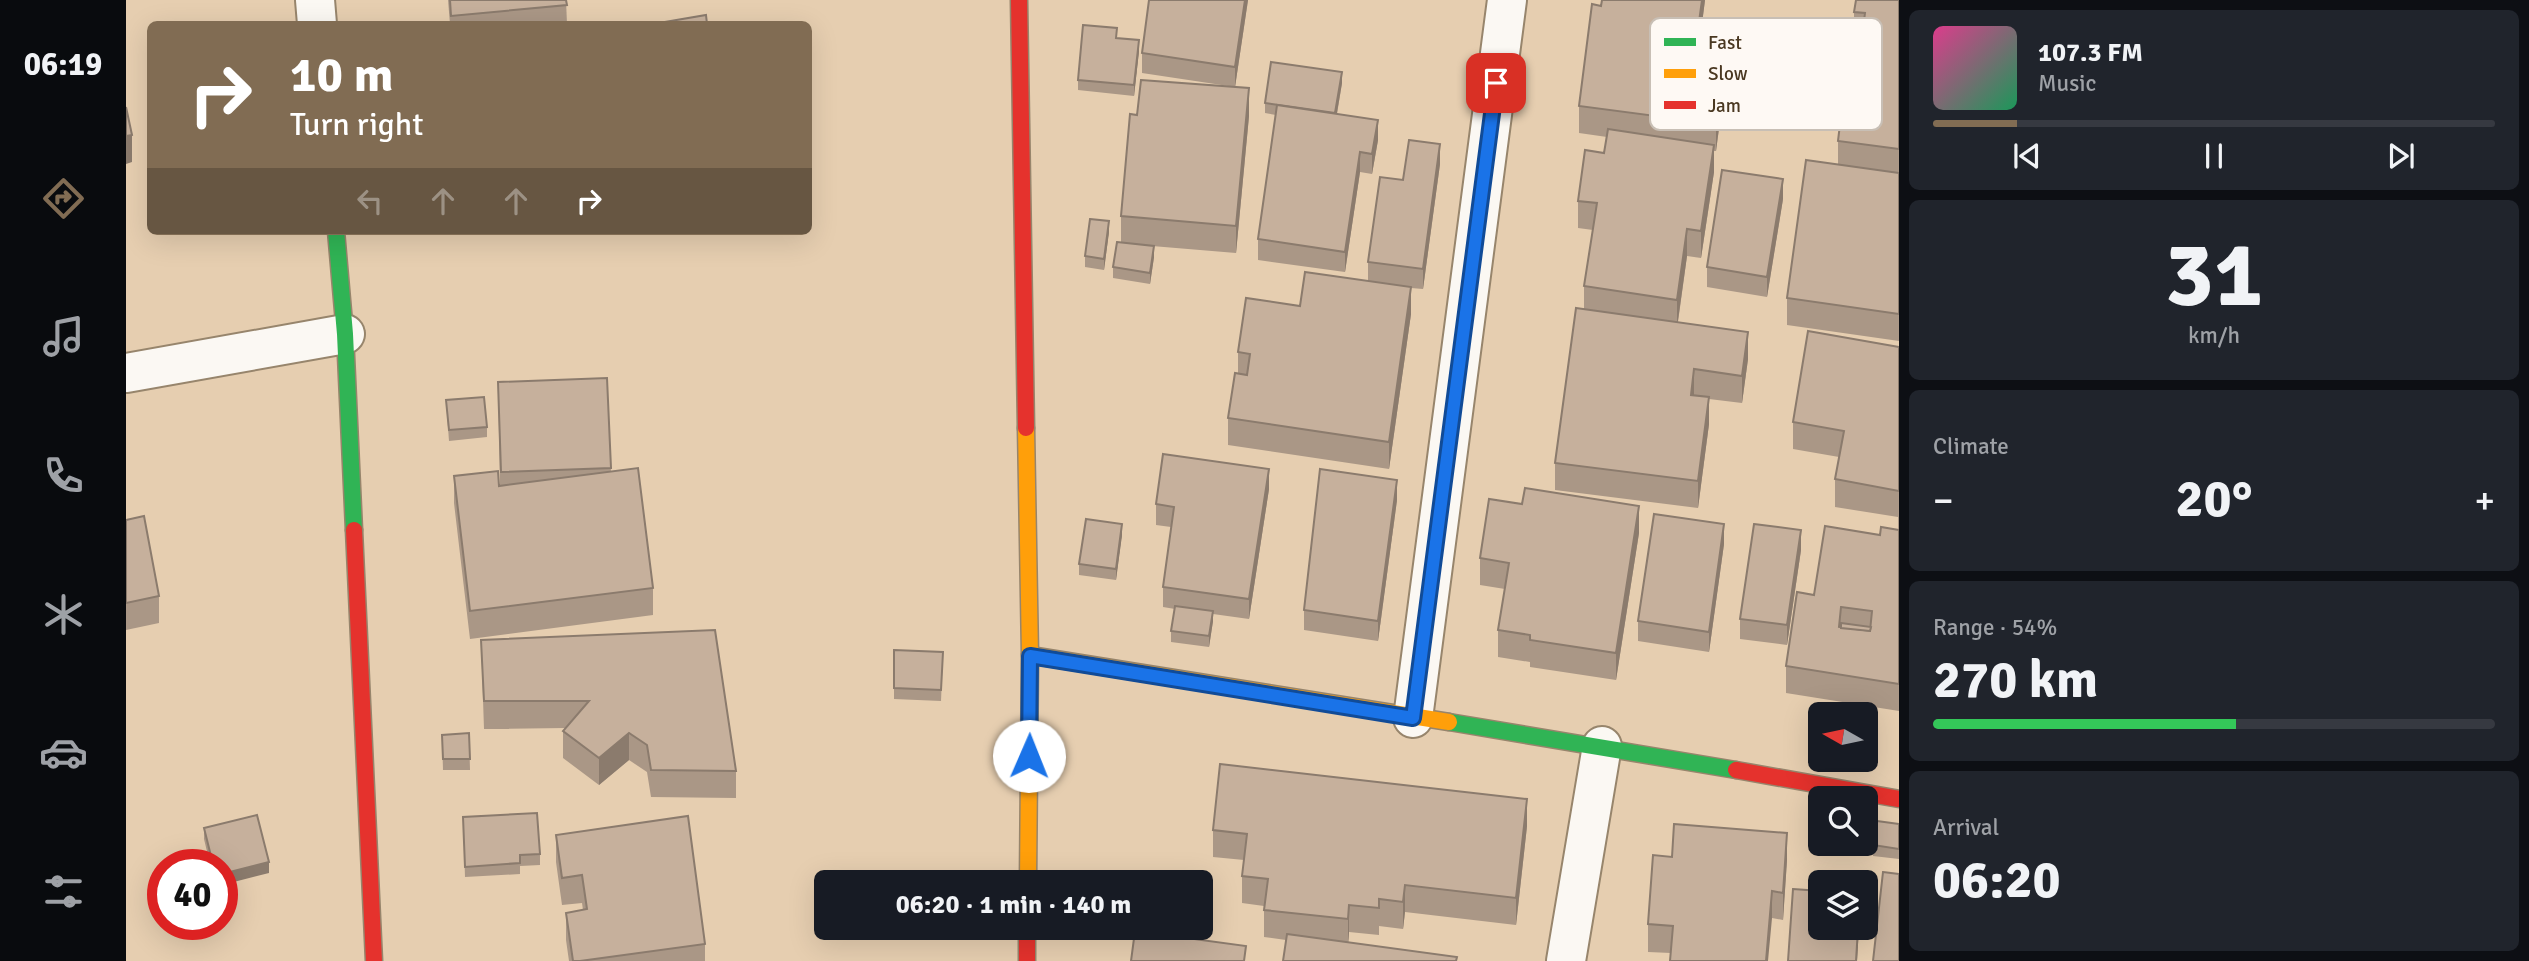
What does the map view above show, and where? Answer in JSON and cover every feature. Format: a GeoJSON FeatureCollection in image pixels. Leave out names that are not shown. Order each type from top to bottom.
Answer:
{"type":"FeatureCollection","features":[{"type":"Feature","properties":{"kind":"street"},"geometry":{"type":"LineString","coordinates":[[315,0],[317,21]]}},
{"type":"Feature","properties":{"kind":"street"},"geometry":{"type":"LineString","coordinates":[[1019,0],[1030,656],[1028,870]]}},
{"type":"Feature","properties":{"kind":"street"},"geometry":{"type":"LineString","coordinates":[[1413,718],[1507,0]]}},
{"type":"Feature","properties":{"kind":"street"},"geometry":{"type":"LineString","coordinates":[[336,235],[345,334],[374,961]]}},
{"type":"Feature","properties":{"kind":"street"},"geometry":{"type":"LineString","coordinates":[[126,373],[345,334]]}},
{"type":"Feature","properties":{"kind":"street"},"geometry":{"type":"LineString","coordinates":[[1030,656],[1602,746],[1899,799]]}},
{"type":"Feature","properties":{"kind":"street"},"geometry":{"type":"LineString","coordinates":[[1566,961],[1602,746]]}},
{"type":"Feature","properties":{"kind":"street"},"geometry":{"type":"LineString","coordinates":[[1027,940],[1027,961]]}},
{"type":"Feature","properties":{"kind":"building"},"geometry":{"type":"Polygon","coordinates":[[[450,0],[566,0],[567,5],[451,16],[450,0]]]}},
{"type":"Feature","properties":{"kind":"building"},"geometry":{"type":"Polygon","coordinates":[[[1149,0],[1245,0],[1235,67],[1142,53],[1149,0]]]}},
{"type":"Feature","properties":{"kind":"building"},"geometry":{"type":"Polygon","coordinates":[[[1602,0],[1702,0],[1700,18],[1650,18],[1650,115],[1579,106],[1592,4],[1601,6],[1602,0]]]}},
{"type":"Feature","properties":{"kind":"building"},"geometry":{"type":"Polygon","coordinates":[[[1856,0],[1899,0],[1899,149],[1838,141],[1839,130],[1882,130],[1882,18],[1864,18],[1865,13],[1854,12],[1856,0]]]}},
{"type":"Feature","properties":{"kind":"building"},"geometry":{"type":"Polygon","coordinates":[[[706,15],[707,21],[671,21],[706,15]]]}},
{"type":"Feature","properties":{"kind":"building"},"geometry":{"type":"Polygon","coordinates":[[[1083,25],[1117,28],[1116,38],[1139,40],[1134,85],[1078,80],[1083,25]]]}},
{"type":"Feature","properties":{"kind":"building"},"geometry":{"type":"Polygon","coordinates":[[[1271,62],[1342,72],[1335,113],[1265,103],[1271,62]]]}},
{"type":"Feature","properties":{"kind":"building"},"geometry":{"type":"Polygon","coordinates":[[[1141,80],[1249,88],[1236,226],[1121,216],[1130,114],[1137,115],[1141,80]]]}},
{"type":"Feature","properties":{"kind":"building"},"geometry":{"type":"Polygon","coordinates":[[[1277,105],[1378,120],[1372,154],[1360,152],[1345,252],[1258,239],[1277,105]]]}},
{"type":"Feature","properties":{"kind":"building"},"geometry":{"type":"Polygon","coordinates":[[[126,107],[132,135],[126,136],[126,107]]]}},
{"type":"Feature","properties":{"kind":"building"},"geometry":{"type":"Polygon","coordinates":[[[1608,129],[1714,145],[1701,231],[1687,229],[1677,300],[1584,286],[1597,203],[1578,201],[1585,150],[1604,153],[1608,129]]]}},
{"type":"Feature","properties":{"kind":"building"},"geometry":{"type":"Polygon","coordinates":[[[1409,140],[1440,144],[1423,269],[1368,262],[1380,177],[1403,180],[1409,140]]]}},
{"type":"Feature","properties":{"kind":"building"},"geometry":{"type":"Polygon","coordinates":[[[1806,160],[1899,173],[1899,314],[1787,298],[1806,160]]]}},
{"type":"Feature","properties":{"kind":"building"},"geometry":{"type":"Polygon","coordinates":[[[1722,170],[1783,179],[1767,277],[1707,267],[1722,170]]]}},
{"type":"Feature","properties":{"kind":"building"},"geometry":{"type":"Polygon","coordinates":[[[1090,219],[1109,221],[1104,259],[1085,256],[1090,219]]]}},
{"type":"Feature","properties":{"kind":"building"},"geometry":{"type":"Polygon","coordinates":[[[1117,242],[1154,246],[1150,273],[1113,267],[1117,242]]]}},
{"type":"Feature","properties":{"kind":"building"},"geometry":{"type":"Polygon","coordinates":[[[1305,272],[1411,287],[1389,442],[1228,418],[1235,373],[1247,375],[1250,354],[1238,352],[1246,298],[1300,306],[1305,272]]]}},
{"type":"Feature","properties":{"kind":"building"},"geometry":{"type":"Polygon","coordinates":[[[1576,308],[1748,332],[1742,376],[1694,369],[1691,395],[1709,397],[1698,481],[1555,463],[1576,308]]]}},
{"type":"Feature","properties":{"kind":"building"},"geometry":{"type":"Polygon","coordinates":[[[1808,331],[1899,347],[1899,491],[1835,479],[1844,431],[1793,422],[1808,331]]]}},
{"type":"Feature","properties":{"kind":"building"},"geometry":{"type":"Polygon","coordinates":[[[607,378],[611,468],[501,472],[498,382],[607,378]]]}},
{"type":"Feature","properties":{"kind":"building"},"geometry":{"type":"Polygon","coordinates":[[[484,397],[487,427],[449,430],[446,400],[484,397]]]}},
{"type":"Feature","properties":{"kind":"building"},"geometry":{"type":"Polygon","coordinates":[[[1163,454],[1269,469],[1249,599],[1163,587],[1174,507],[1156,504],[1163,454]]]}},
{"type":"Feature","properties":{"kind":"building"},"geometry":{"type":"Polygon","coordinates":[[[638,468],[653,588],[470,611],[454,476],[498,471],[499,486],[638,468]]]}},
{"type":"Feature","properties":{"kind":"building"},"geometry":{"type":"Polygon","coordinates":[[[1320,469],[1397,480],[1378,621],[1304,610],[1320,469]]]}},
{"type":"Feature","properties":{"kind":"building"},"geometry":{"type":"Polygon","coordinates":[[[1525,488],[1639,506],[1616,653],[1530,640],[1530,635],[1498,630],[1509,563],[1480,558],[1489,499],[1522,504],[1525,488]]]}},
{"type":"Feature","properties":{"kind":"building"},"geometry":{"type":"Polygon","coordinates":[[[1654,514],[1724,524],[1709,632],[1638,621],[1654,514]]]}},
{"type":"Feature","properties":{"kind":"building"},"geometry":{"type":"Polygon","coordinates":[[[144,516],[159,596],[126,603],[126,520],[144,516]]]}},
{"type":"Feature","properties":{"kind":"building"},"geometry":{"type":"Polygon","coordinates":[[[1086,519],[1122,524],[1116,569],[1079,564],[1086,519]]]}},
{"type":"Feature","properties":{"kind":"building"},"geometry":{"type":"Polygon","coordinates":[[[1754,524],[1801,530],[1787,625],[1740,619],[1754,524]]]}},
{"type":"Feature","properties":{"kind":"building"},"geometry":{"type":"Polygon","coordinates":[[[1825,526],[1880,535],[1881,527],[1899,530],[1899,684],[1786,666],[1797,592],[1814,595],[1825,526]],[[1841,607],[1839,627],[1870,631],[1872,611],[1841,607]]]}},
{"type":"Feature","properties":{"kind":"building"},"geometry":{"type":"Polygon","coordinates":[[[1175,606],[1213,611],[1209,636],[1171,631],[1175,606]]]}},
{"type":"Feature","properties":{"kind":"building"},"geometry":{"type":"Polygon","coordinates":[[[1841,623],[1871,627],[1870,631],[1841,628],[1841,623]]]}},
{"type":"Feature","properties":{"kind":"building"},"geometry":{"type":"Polygon","coordinates":[[[715,630],[736,771],[651,770],[647,745],[629,733],[599,758],[563,731],[589,701],[484,701],[481,640],[715,630]]]}},
{"type":"Feature","properties":{"kind":"building"},"geometry":{"type":"Polygon","coordinates":[[[894,650],[943,652],[941,690],[894,688],[894,650]]]}},
{"type":"Feature","properties":{"kind":"building"},"geometry":{"type":"Polygon","coordinates":[[[469,733],[470,759],[443,759],[442,735],[469,733]]]}},
{"type":"Feature","properties":{"kind":"building"},"geometry":{"type":"Polygon","coordinates":[[[1220,764],[1527,799],[1516,898],[1405,885],[1403,902],[1379,899],[1379,908],[1349,905],[1348,919],[1264,910],[1268,879],[1242,876],[1247,834],[1213,830],[1220,764]]]}},
{"type":"Feature","properties":{"kind":"building"},"geometry":{"type":"Polygon","coordinates":[[[537,813],[540,854],[520,855],[520,863],[465,867],[463,817],[537,813]]]}},
{"type":"Feature","properties":{"kind":"building"},"geometry":{"type":"Polygon","coordinates":[[[257,815],[269,862],[238,870],[238,849],[209,849],[204,828],[257,815]]]}},
{"type":"Feature","properties":{"kind":"building"},"geometry":{"type":"Polygon","coordinates":[[[688,816],[705,944],[573,961],[566,913],[587,909],[582,875],[562,878],[556,835],[688,816]]]}},
{"type":"Feature","properties":{"kind":"building"},"geometry":{"type":"Polygon","coordinates":[[[1878,821],[1899,824],[1899,849],[1878,846],[1878,821]]]}},
{"type":"Feature","properties":{"kind":"building"},"geometry":{"type":"Polygon","coordinates":[[[1674,824],[1787,833],[1783,893],[1772,891],[1766,961],[1670,961],[1673,926],[1648,924],[1653,855],[1672,857],[1674,824]]]}},
{"type":"Feature","properties":{"kind":"building"},"geometry":{"type":"Polygon","coordinates":[[[1883,872],[1899,874],[1899,961],[1873,961],[1875,940],[1878,940],[1883,872]]]}},
{"type":"Feature","properties":{"kind":"building"},"geometry":{"type":"Polygon","coordinates":[[[1793,889],[1808,890],[1808,940],[1857,940],[1856,961],[1788,961],[1793,889]]]}},
{"type":"Feature","properties":{"kind":"building"},"geometry":{"type":"Polygon","coordinates":[[[1287,934],[1457,957],[1456,961],[1283,961],[1287,934]]]}},
{"type":"Feature","properties":{"kind":"building"},"geometry":{"type":"Polygon","coordinates":[[[1134,940],[1202,940],[1246,946],[1244,961],[1131,961],[1134,940]]]}},
{"type":"Feature","properties":{"kind":"traffic: fast"},"geometry":{"type":"LineString","coordinates":[[336,235],[345,334],[354,530]]}},
{"type":"Feature","properties":{"kind":"traffic: fast"},"geometry":{"type":"LineString","coordinates":[[1449,722],[1736,770]]}},
{"type":"Feature","properties":{"kind":"traffic: slow"},"geometry":{"type":"LineString","coordinates":[[1026,428],[1030,655],[1028,870]]}},
{"type":"Feature","properties":{"kind":"traffic: slow"},"geometry":{"type":"LineString","coordinates":[[1030,655],[1449,722]]}},
{"type":"Feature","properties":{"kind":"traffic: jam"},"geometry":{"type":"LineString","coordinates":[[1019,0],[1026,428]]}},
{"type":"Feature","properties":{"kind":"traffic: jam"},"geometry":{"type":"LineString","coordinates":[[354,530],[374,961]]}},
{"type":"Feature","properties":{"kind":"traffic: jam"},"geometry":{"type":"LineString","coordinates":[[1736,770],[1899,799]]}},
{"type":"Feature","properties":{"kind":"traffic: jam"},"geometry":{"type":"LineString","coordinates":[[1027,940],[1027,961]]}},
{"type":"Feature","properties":{"kind":"route"},"geometry":{"type":"LineString","coordinates":[[1029,756],[1030,656],[1413,718],[1496,83]]}}]}
